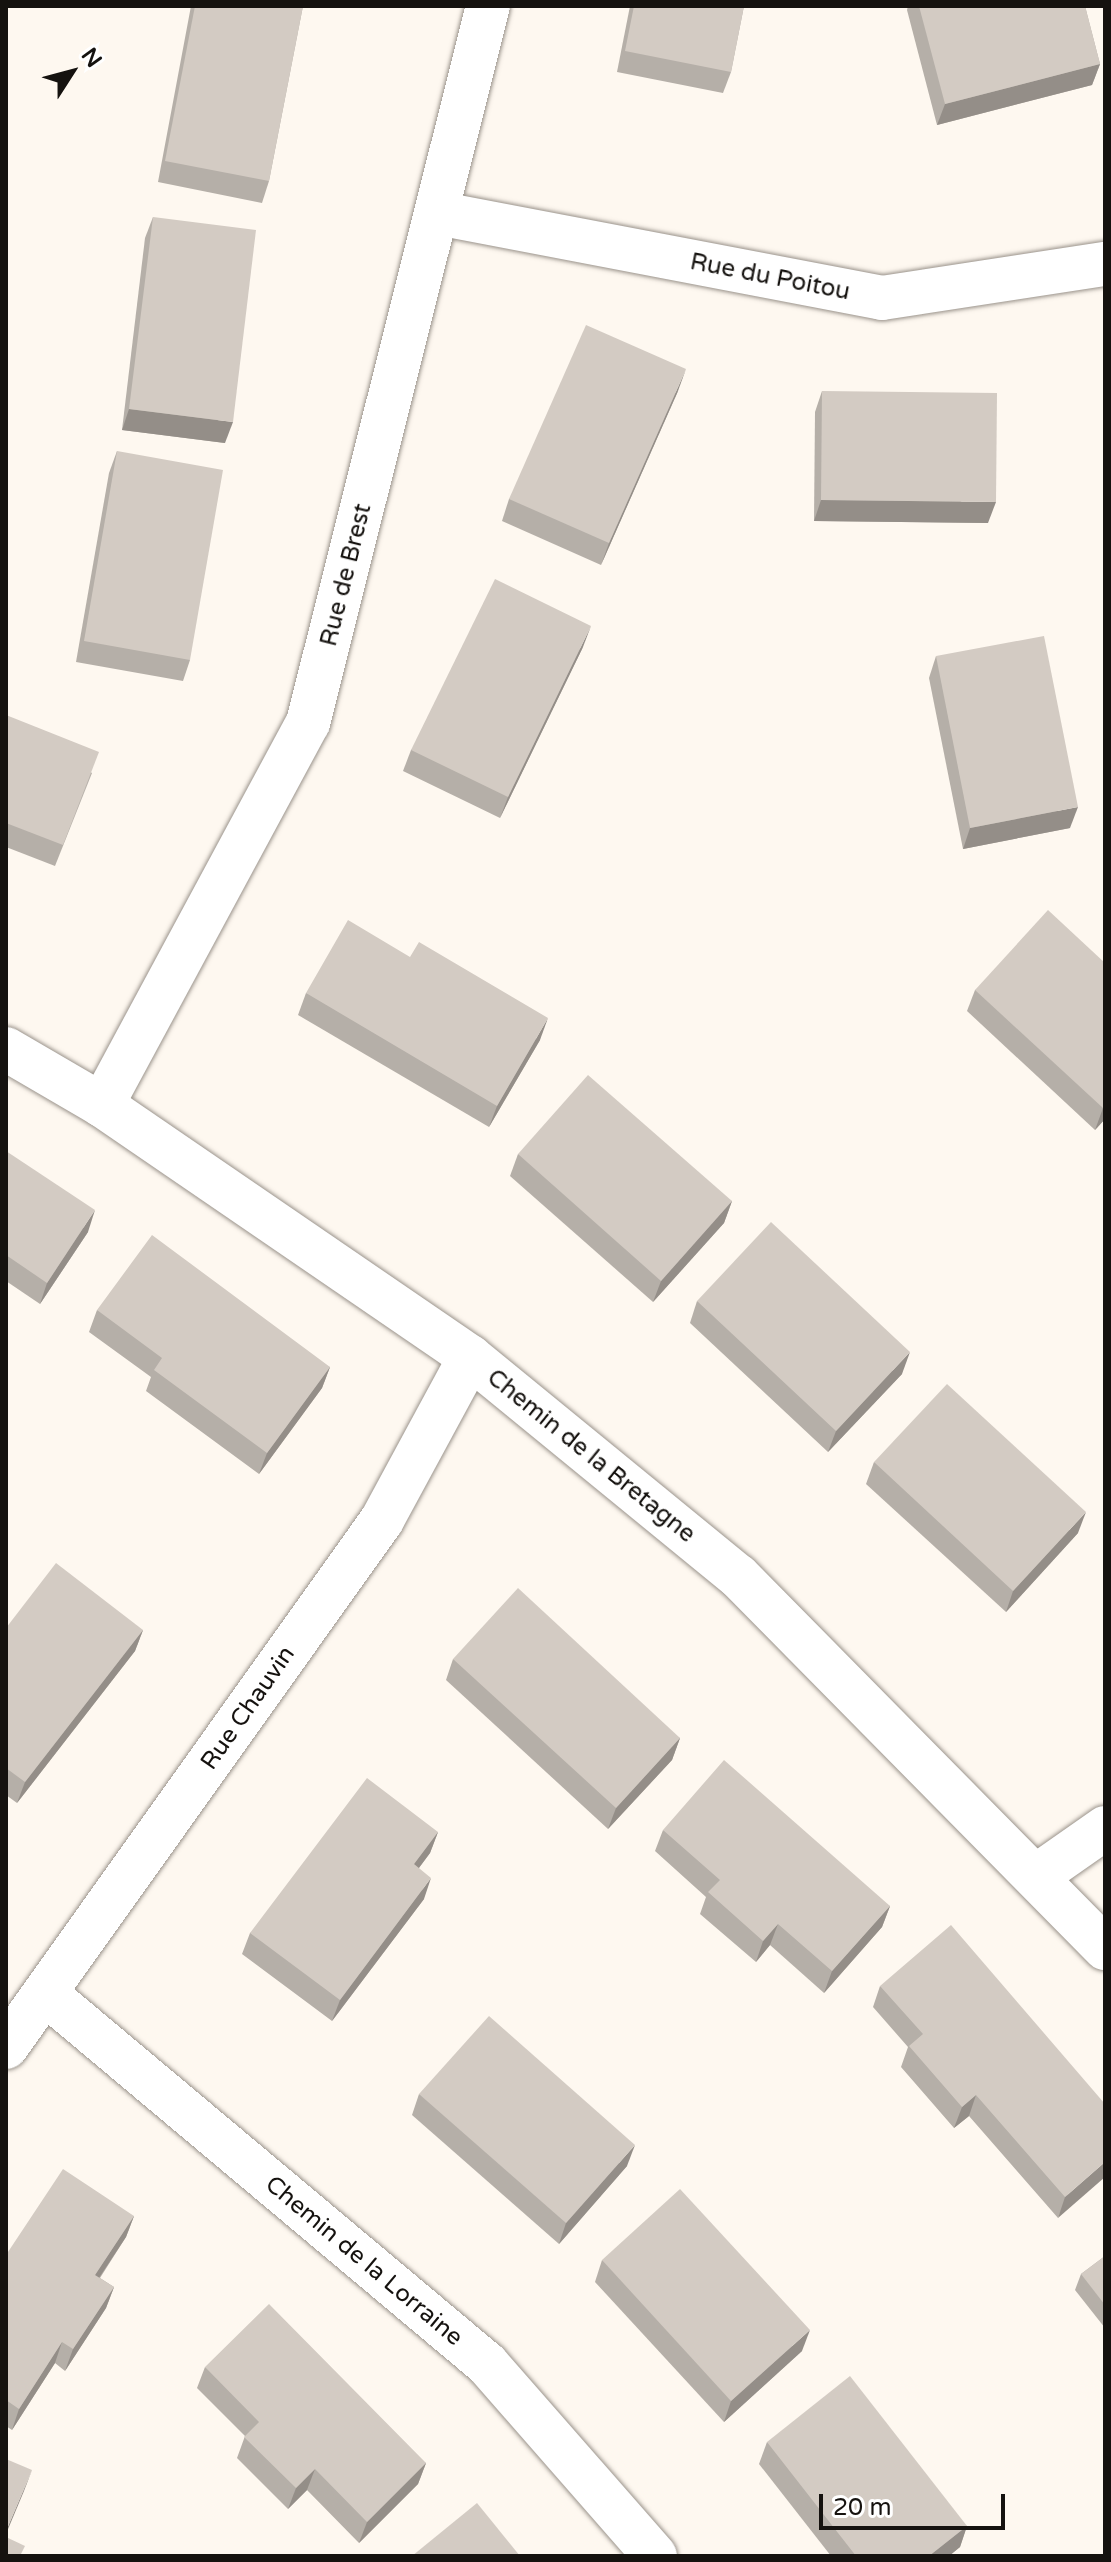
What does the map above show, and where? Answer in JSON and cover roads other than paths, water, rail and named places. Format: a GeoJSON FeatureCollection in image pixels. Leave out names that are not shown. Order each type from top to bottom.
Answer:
{"type":"FeatureCollection","features":[{"type":"Feature","properties":{"kind":"street","name":"Rue de Brest"},"geometry":{"type":"LineString","coordinates":[[102,1105],[308,723],[488,6]]}},
{"type":"Feature","properties":{"kind":"street","name":"Rue du Poitou"},"geometry":{"type":"LineString","coordinates":[[437,213],[882,298],[1105,264]]}},
{"type":"Feature","properties":{"kind":"street","name":"Chemin de la Bretagne"},"geometry":{"type":"LineString","coordinates":[[6,1049],[102,1105],[470,1357],[738,1576],[1038,1875],[1105,1948]]}},
{"type":"Feature","properties":{"kind":"street","name":"Rue Chauvin"},"geometry":{"type":"LineString","coordinates":[[6,2047],[382,1520],[470,1357]]}},
{"type":"Feature","properties":{"kind":"street"},"geometry":{"type":"LineString","coordinates":[[1038,1875],[1105,1828]]}},
{"type":"Feature","properties":{"kind":"street","name":"Chemin de la Lorraine"},"geometry":{"type":"LineString","coordinates":[[46,1994],[487,2364],[655,2556]]}}]}
